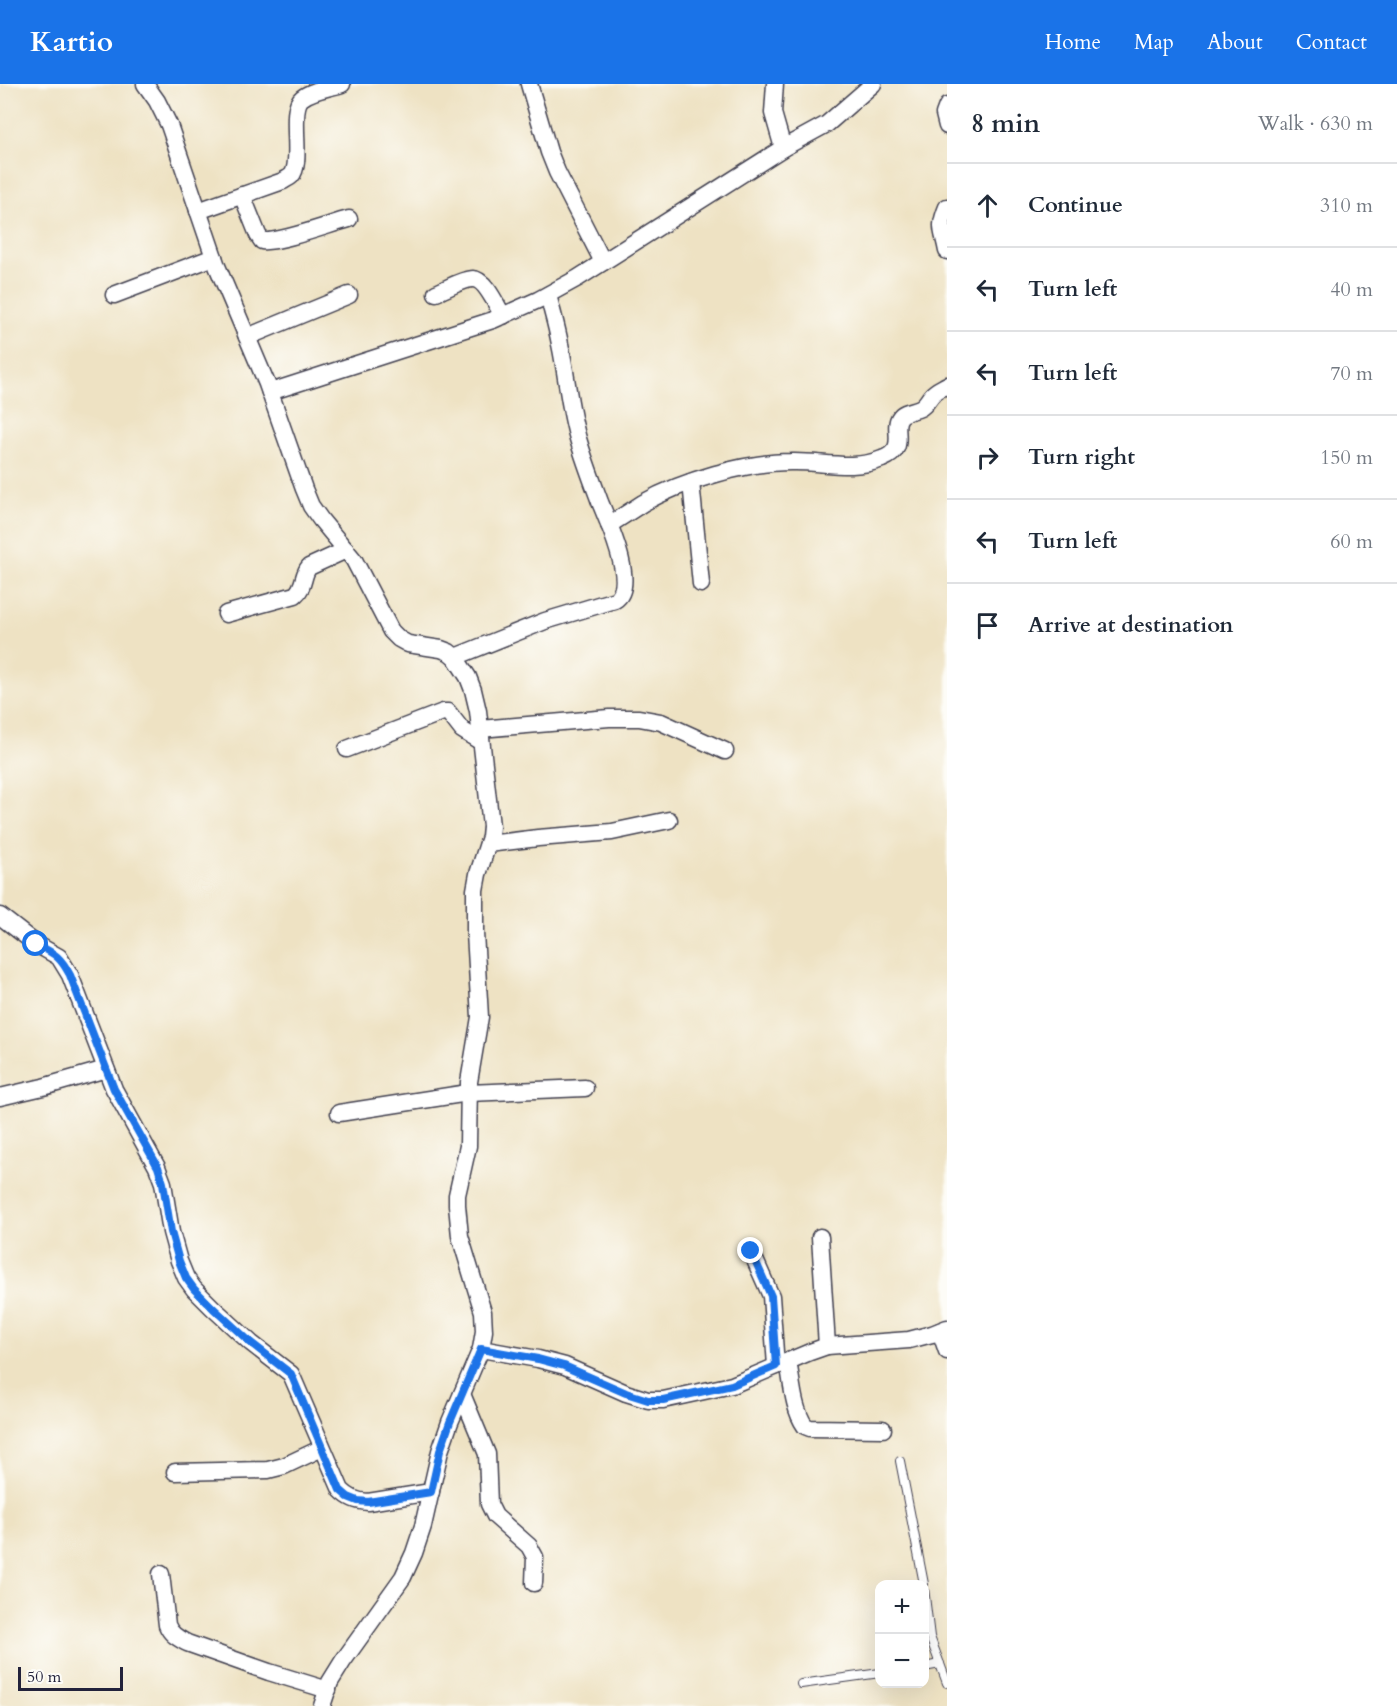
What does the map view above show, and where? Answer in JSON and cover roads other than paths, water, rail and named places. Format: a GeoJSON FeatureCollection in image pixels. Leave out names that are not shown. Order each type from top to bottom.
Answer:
{"type":"FeatureCollection","features":[{"type":"Feature","properties":{"kind":"street"},"geometry":{"type":"LineString","coordinates":[[145,84],[169,125],[214,257],[270,392],[311,506],[354,560],[391,631],[408,644],[449,652],[468,677],[473,690],[491,826],[475,890],[475,933],[481,1007],[468,1094],[468,1146],[457,1205],[460,1236],[483,1312],[484,1331],[481,1349],[440,1451],[423,1526],[414,1553],[403,1577],[343,1661],[322,1706]]}},
{"type":"Feature","properties":{"kind":"street"},"geometry":{"type":"LineString","coordinates":[[198,211],[292,176],[295,169],[297,104],[314,92],[342,84]]}},
{"type":"Feature","properties":{"kind":"street"},"geometry":{"type":"LineString","coordinates":[[529,84],[557,172],[603,262]]}},
{"type":"Feature","properties":{"kind":"street"},"geometry":{"type":"LineString","coordinates":[[775,84],[773,113],[783,148]]}},
{"type":"Feature","properties":{"kind":"street"},"geometry":{"type":"LineString","coordinates":[[270,392],[503,316],[548,295],[783,148],[827,123],[873,84]]}},
{"type":"Feature","properties":{"kind":"street"},"geometry":{"type":"LineString","coordinates":[[947,106],[944,114],[947,126]]}},
{"type":"Feature","properties":{"kind":"street"},"geometry":{"type":"LineString","coordinates":[[242,195],[262,241],[282,238],[349,219]]}},
{"type":"Feature","properties":{"kind":"street"},"geometry":{"type":"LineString","coordinates":[[947,207],[941,221],[941,228],[947,251]]}},
{"type":"Feature","properties":{"kind":"street"},"geometry":{"type":"LineString","coordinates":[[114,295],[214,257]]}},
{"type":"Feature","properties":{"kind":"street"},"geometry":{"type":"LineString","coordinates":[[436,293],[473,279],[479,281],[489,292],[503,316]]}},
{"type":"Feature","properties":{"kind":"street"},"geometry":{"type":"LineString","coordinates":[[247,337],[349,295]]}},
{"type":"Feature","properties":{"kind":"street"},"geometry":{"type":"LineString","coordinates":[[454,657],[545,621],[607,603],[620,597],[623,591],[622,564],[579,442],[561,345],[548,295]]}},
{"type":"Feature","properties":{"kind":"street"},"geometry":{"type":"LineString","coordinates":[[609,525],[644,503],[691,482],[737,469],[791,462],[857,465],[880,460],[893,452],[897,445],[900,417],[922,407],[934,392],[947,385]]}},
{"type":"Feature","properties":{"kind":"street"},"geometry":{"type":"LineString","coordinates":[[691,482],[700,584]]}},
{"type":"Feature","properties":{"kind":"street"},"geometry":{"type":"LineString","coordinates":[[226,614],[295,595],[300,591],[309,567],[346,550]]}},
{"type":"Feature","properties":{"kind":"street"},"geometry":{"type":"LineString","coordinates":[[347,749],[442,712],[448,712],[462,730],[480,736],[609,718],[639,718],[661,722],[725,751]]}},
{"type":"Feature","properties":{"kind":"street"},"geometry":{"type":"LineString","coordinates":[[488,844],[612,832],[669,820]]}},
{"type":"Feature","properties":{"kind":"street"},"geometry":{"type":"LineString","coordinates":[[0,916],[36,944],[60,957],[82,1006],[114,1089],[158,1167],[171,1232],[186,1278],[194,1289],[251,1343],[291,1374],[340,1490],[348,1497],[368,1502],[431,1492]]}},
{"type":"Feature","properties":{"kind":"street"},"geometry":{"type":"LineString","coordinates":[[0,1097],[43,1088],[106,1069]]}},
{"type":"Feature","properties":{"kind":"street"},"geometry":{"type":"LineString","coordinates":[[339,1113],[468,1094],[585,1088]]}},
{"type":"Feature","properties":{"kind":"street"},"geometry":{"type":"LineString","coordinates":[[820,1237],[827,1347]]}},
{"type":"Feature","properties":{"kind":"street"},"geometry":{"type":"LineString","coordinates":[[751,1251],[771,1296],[782,1364],[805,1426],[810,1428],[883,1429]]}},
{"type":"Feature","properties":{"kind":"street"},"geometry":{"type":"LineString","coordinates":[[481,1349],[564,1366],[648,1400],[663,1400],[732,1385],[827,1347],[909,1340],[943,1329],[947,1351]]}},
{"type":"Feature","properties":{"kind":"street"},"geometry":{"type":"LineString","coordinates":[[462,1394],[487,1454],[489,1504],[495,1516],[529,1546],[535,1557],[534,1583]]}},
{"type":"Feature","properties":{"kind":"street"},"geometry":{"type":"LineString","coordinates":[[176,1472],[268,1470],[284,1466],[322,1448]]}},
{"type":"Feature","properties":{"kind":"street"},"geometry":{"type":"LineString","coordinates":[[161,1574],[167,1626],[170,1633],[187,1643],[328,1690]]}},
{"type":"Feature","properties":{"kind":"lane"},"geometry":{"type":"LineString","coordinates":[[900,1461],[923,1580]]}},
{"type":"Feature","properties":{"kind":"lane"},"geometry":{"type":"LineString","coordinates":[[929,1628],[947,1683]]}},
{"type":"Feature","properties":{"kind":"lane"},"geometry":{"type":"LineString","coordinates":[[929,1665],[940,1664]]}},
{"type":"Feature","properties":{"kind":"lane"},"geometry":{"type":"LineString","coordinates":[[801,1684],[875,1674]]}}]}
